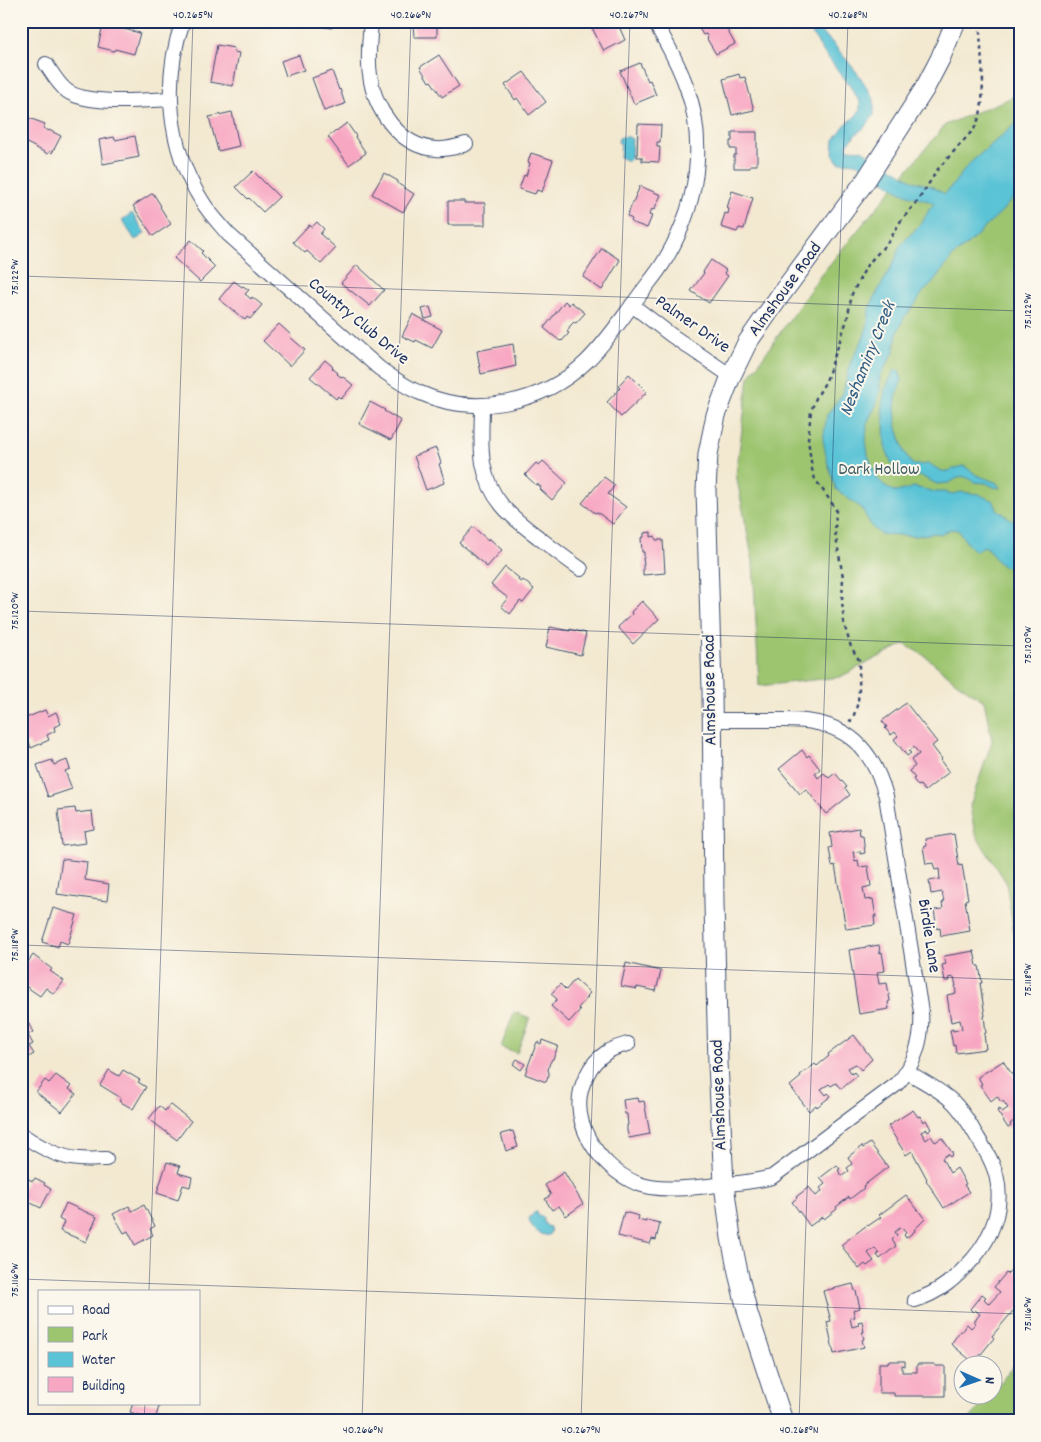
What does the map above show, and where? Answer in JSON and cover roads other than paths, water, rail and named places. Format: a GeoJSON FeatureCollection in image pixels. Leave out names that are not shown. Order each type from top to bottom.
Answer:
{"type":"FeatureCollection","features":[{"type":"Feature","properties":{"kind":"main road","name":"Almshouse Road"},"geometry":{"type":"LineString","coordinates":[[783,1421],[748,1314],[731,1238],[724,1184],[718,1063],[706,472],[716,415],[731,376],[747,343],[855,195],[900,127],[925,88],[956,21]]}},
{"type":"Feature","properties":{"kind":"street","name":"Country Club Drive"},"geometry":{"type":"LineString","coordinates":[[183,21],[171,77],[172,122],[176,145],[186,173],[209,211],[228,234],[379,368],[401,384],[437,400],[457,404],[482,405],[516,401],[536,395],[555,386],[572,374],[588,360],[620,323],[664,261],[679,235],[693,192],[697,158],[696,130],[691,99],[674,55],[654,21]]}},
{"type":"Feature","properties":{"kind":"street"},"geometry":{"type":"LineString","coordinates":[[371,21],[368,63],[370,77],[381,110],[388,121],[402,135],[416,144],[428,148],[444,149],[466,144]]}},
{"type":"Feature","properties":{"kind":"street"},"geometry":{"type":"LineString","coordinates":[[46,64],[59,83],[68,92],[79,97],[97,100],[171,99]]}},
{"type":"Feature","properties":{"kind":"street","name":"Palmer Drive"},"geometry":{"type":"LineString","coordinates":[[632,305],[671,335],[731,376]]}},
{"type":"Feature","properties":{"kind":"street"},"geometry":{"type":"LineString","coordinates":[[482,405],[483,461],[491,490],[501,506],[514,519],[581,570]]}},
{"type":"Feature","properties":{"kind":"street","name":"Birdie Lane"},"geometry":{"type":"LineString","coordinates":[[628,1044],[615,1048],[599,1058],[589,1070],[584,1080],[580,1092],[580,1103],[581,1119],[586,1134],[596,1151],[619,1174],[643,1185],[678,1188],[760,1180],[775,1175],[892,1088],[908,1072],[920,1038],[921,1012],[886,796],[878,772],[868,754],[855,741],[840,731],[821,724],[802,720],[712,720]]}},
{"type":"Feature","properties":{"kind":"street"},"geometry":{"type":"LineString","coordinates":[[908,1072],[944,1094],[958,1106],[991,1161],[999,1190],[998,1208],[994,1224],[988,1238],[978,1253],[954,1279],[942,1288],[930,1295],[915,1300]]}},
{"type":"Feature","properties":{"kind":"street"},"geometry":{"type":"LineString","coordinates":[[21,1134],[46,1150],[61,1155],[77,1159],[106,1158]]}},
{"type":"Feature","properties":{"kind":"water","name":"Neshaminy Creek"},"geometry":{"type":"Polygon","coordinates":[[[803,21],[813,21],[820,32],[830,40],[859,75],[874,99],[874,115],[847,145],[848,149],[861,150],[913,181],[931,186],[945,194],[971,162],[1020,120],[1020,193],[967,245],[953,256],[904,318],[897,333],[894,352],[880,376],[880,391],[876,405],[867,423],[866,441],[868,455],[877,478],[893,491],[897,492],[914,487],[953,494],[961,492],[978,494],[993,501],[998,510],[1020,526],[1020,573],[1011,567],[1000,564],[984,546],[976,551],[973,549],[958,530],[951,529],[941,534],[915,536],[880,534],[872,527],[862,509],[836,489],[823,440],[827,415],[843,393],[851,361],[863,339],[868,324],[869,308],[896,258],[899,247],[923,221],[934,204],[901,192],[865,167],[851,162],[838,162],[833,154],[834,140],[845,125],[860,110],[860,102],[803,21]]]}},
{"type":"Feature","properties":{"kind":"water"},"geometry":{"type":"Polygon","coordinates":[[[626,136],[632,139],[631,158],[627,161],[620,157],[621,144],[618,142],[619,138],[626,136]]]}},
{"type":"Feature","properties":{"kind":"water"},"geometry":{"type":"Polygon","coordinates":[[[132,213],[145,233],[135,240],[122,220],[132,213]]]}},
{"type":"Feature","properties":{"kind":"water"},"geometry":{"type":"Polygon","coordinates":[[[899,370],[902,380],[897,393],[895,408],[897,428],[904,451],[910,462],[914,465],[930,464],[944,471],[964,466],[977,475],[997,483],[1000,488],[986,483],[974,482],[961,476],[949,483],[937,484],[921,476],[910,477],[898,472],[891,462],[885,446],[882,405],[885,389],[894,371],[899,370]]]}},
{"type":"Feature","properties":{"kind":"water"},"geometry":{"type":"Polygon","coordinates":[[[537,1212],[538,1216],[542,1216],[545,1224],[551,1230],[549,1235],[539,1233],[531,1225],[529,1218],[537,1212]]]}},
{"type":"Feature","properties":{"kind":"park label","name":"Dark Hollow"},"geometry":{"type":"Point","coordinates":[879,470]}}]}
